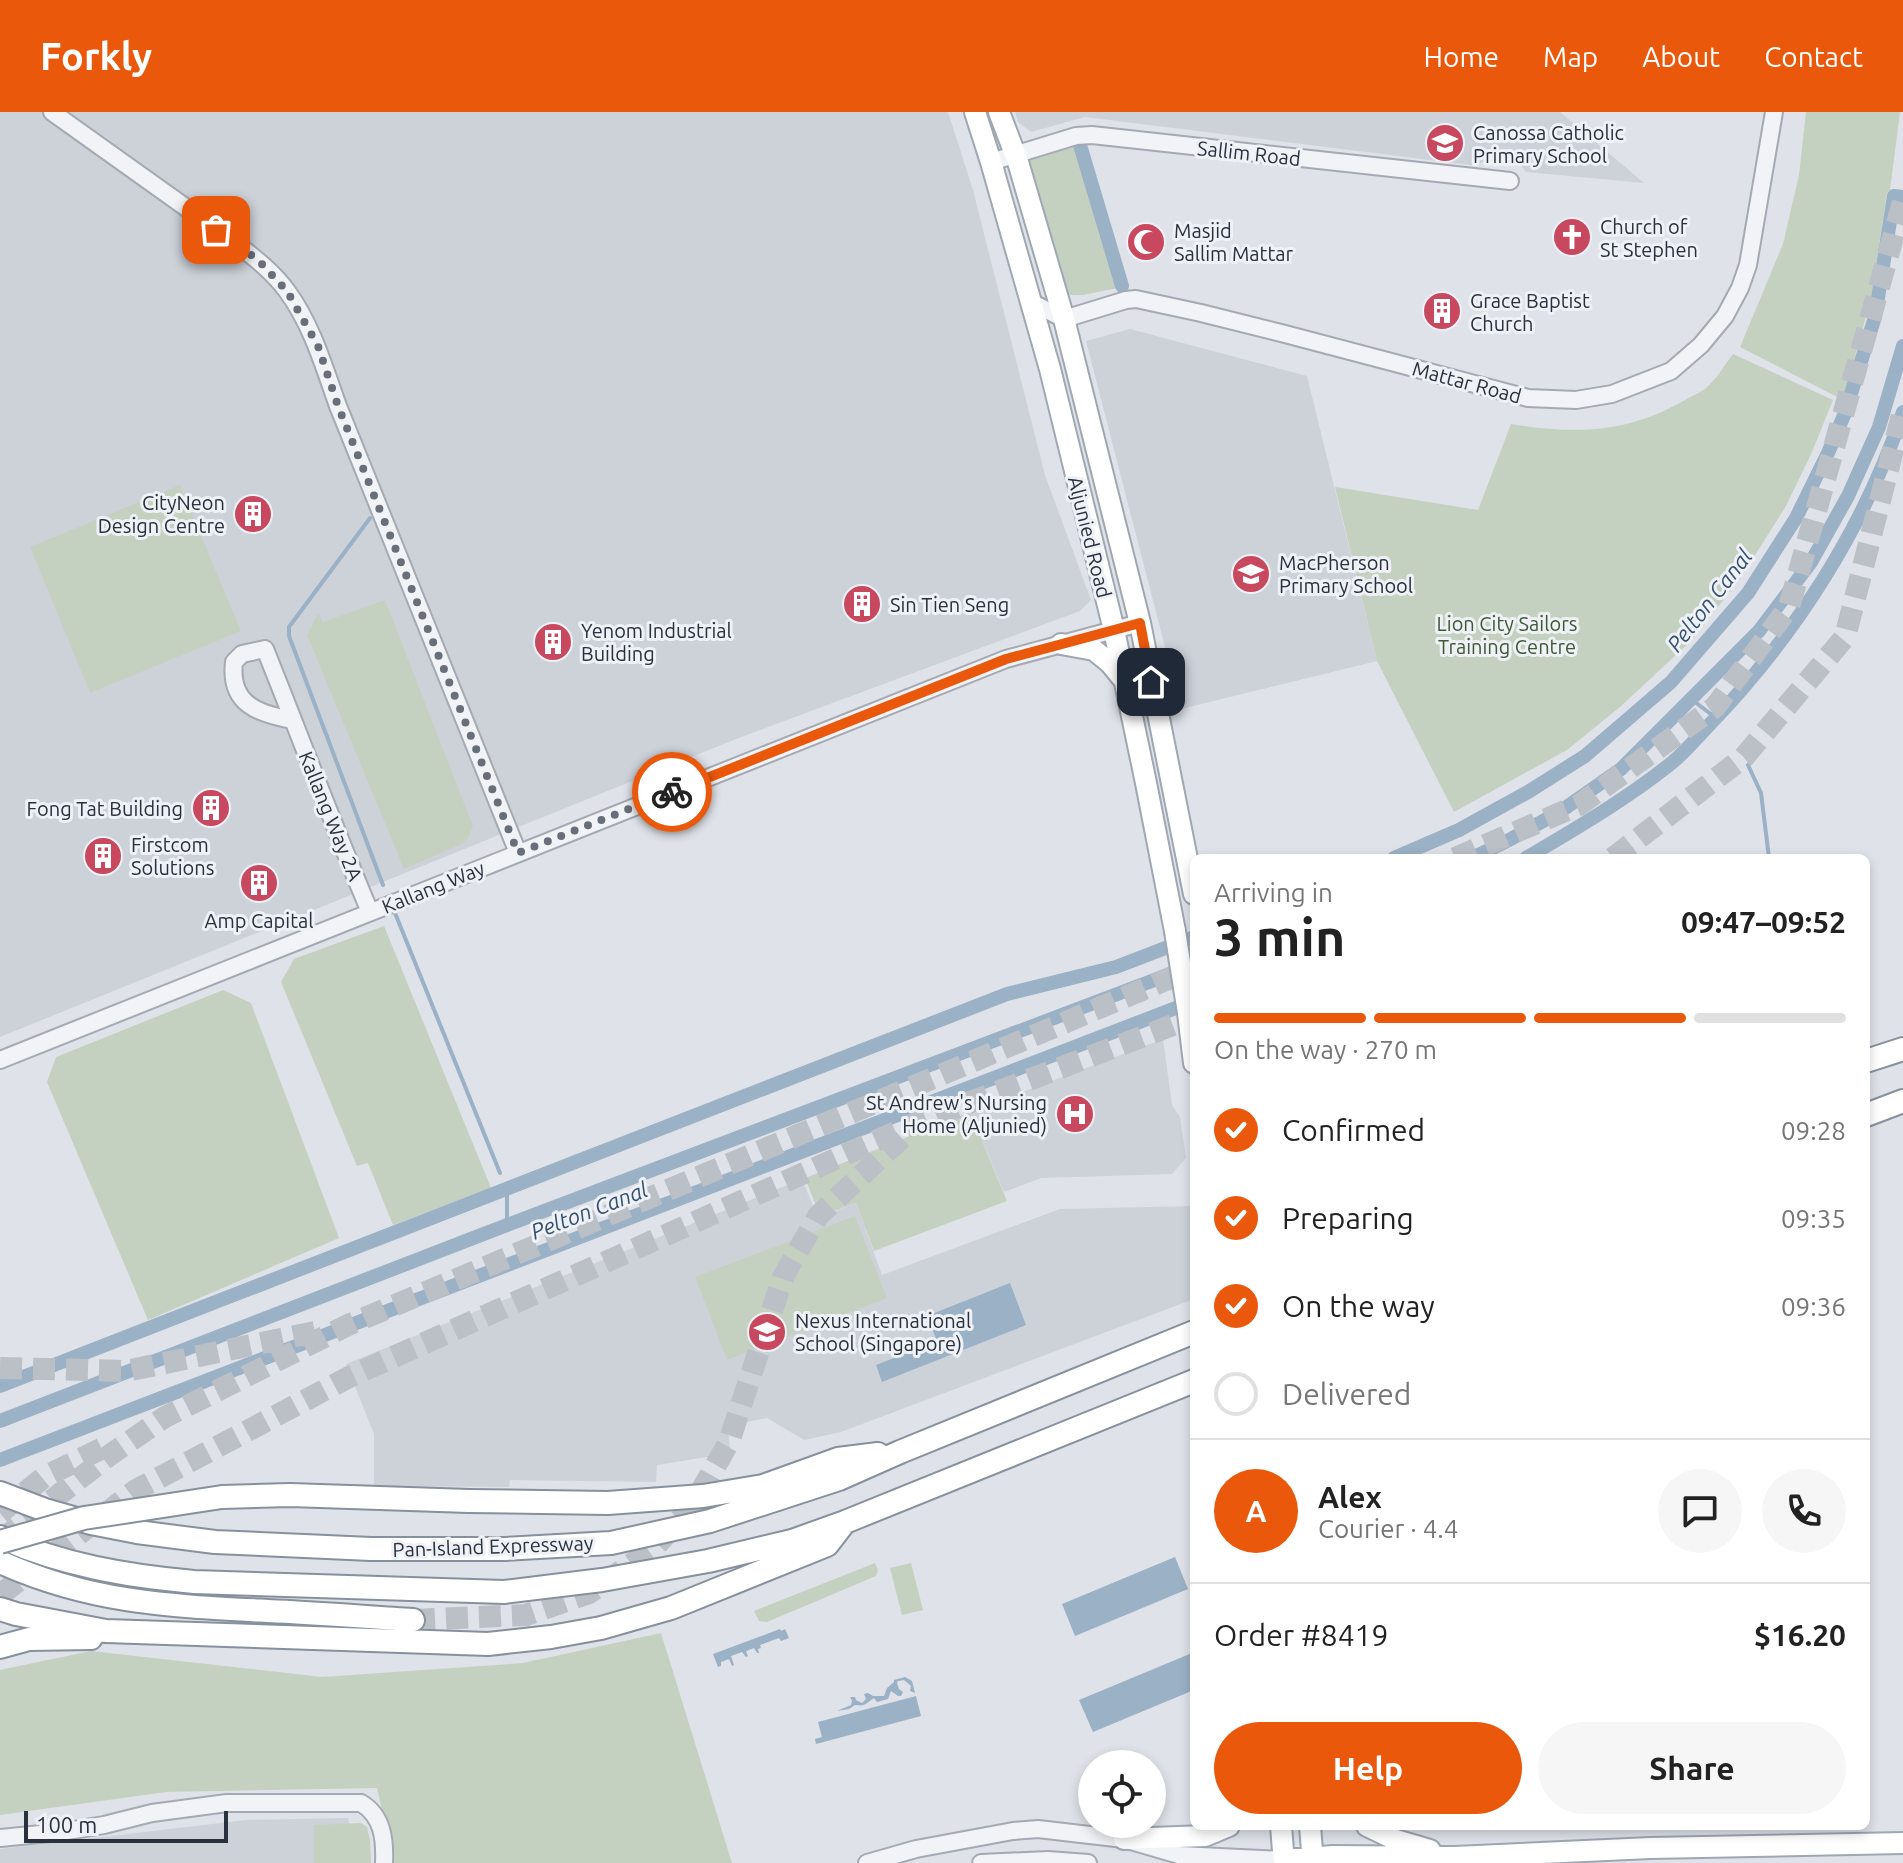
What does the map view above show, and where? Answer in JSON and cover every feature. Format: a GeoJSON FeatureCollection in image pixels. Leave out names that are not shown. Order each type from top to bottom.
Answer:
{"type":"FeatureCollection","features":[{"type":"Feature","properties":{"kind":"highway"},"geometry":{"type":"LineString","coordinates":[[1870,1060],[1903,1049]]}},
{"type":"Feature","properties":{"kind":"highway"},"geometry":{"type":"LineString","coordinates":[[1870,1113],[1903,1101]]}},
{"type":"Feature","properties":{"kind":"highway"},"geometry":{"type":"LineString","coordinates":[[0,1540],[84,1518],[222,1497],[290,1495],[608,1503],[703,1496],[763,1486],[826,1473],[838,1459],[900,1452],[1190,1334]]}},
{"type":"Feature","properties":{"kind":"highway","name":"Pan-Island Expressway"},"geometry":{"type":"LineString","coordinates":[[0,1540],[92,1567],[149,1578],[194,1582],[504,1592],[602,1580],[792,1541],[1190,1383]]}},
{"type":"Feature","properties":{"kind":"highway","name":"Pan-Island Expressway"},"geometry":{"type":"LineString","coordinates":[[0,1493],[91,1523],[184,1539],[371,1549],[505,1549],[611,1543],[710,1521],[826,1473]]}},
{"type":"Feature","properties":{"kind":"highway"},"geometry":{"type":"LineString","coordinates":[[0,1609],[106,1631],[488,1644],[601,1628],[671,1608],[827,1545],[845,1522]]}},
{"type":"Feature","properties":{"kind":"highway"},"geometry":{"type":"LineString","coordinates":[[0,1562],[54,1584],[133,1602],[413,1620]]}},
{"type":"Feature","properties":{"kind":"highway"},"geometry":{"type":"LineString","coordinates":[[0,1647],[29,1639],[94,1638],[106,1631]]}},
{"type":"Feature","properties":{"kind":"main road","name":"Aljunied Road"},"geometry":{"type":"LineString","coordinates":[[975,112],[1050,369],[1114,630],[1175,931],[1190,1030]]}},
{"type":"Feature","properties":{"kind":"main road","name":"Aljunied Road"},"geometry":{"type":"LineString","coordinates":[[999,112],[1064,319],[1140,623],[1190,874]]}},
{"type":"Feature","properties":{"kind":"main road"},"geometry":{"type":"LineString","coordinates":[[1061,644],[1094,650],[1124,680]]}},
{"type":"Feature","properties":{"kind":"main road"},"geometry":{"type":"LineString","coordinates":[[1124,1839],[1205,1836],[1219,1830]]}},
{"type":"Feature","properties":{"kind":"main road"},"geometry":{"type":"LineString","coordinates":[[1281,1830],[1284,1862],[1313,1861],[1333,1856],[1455,1857],[1650,1848],[1903,1843]]}},
{"type":"Feature","properties":{"kind":"main road"},"geometry":{"type":"LineString","coordinates":[[1310,1830],[1313,1861]]}},
{"type":"Feature","properties":{"kind":"main road"},"geometry":{"type":"LineString","coordinates":[[1375,1830],[1396,1840],[1455,1857]]}},
{"type":"Feature","properties":{"kind":"street"},"geometry":{"type":"LineString","coordinates":[[52,112],[237,244],[258,260],[287,291],[318,346],[338,406],[518,853]]}},
{"type":"Feature","properties":{"kind":"street","name":"Mattar Road"},"geometry":{"type":"LineString","coordinates":[[1064,319],[1136,299],[1285,334],[1528,398],[1576,400],[1612,394],[1671,371],[1701,345],[1725,316],[1748,265],[1774,112]]}},
{"type":"Feature","properties":{"kind":"street","name":"Sallim Road"},"geometry":{"type":"LineString","coordinates":[[991,162],[1076,136],[1092,135],[1510,181]]}},
{"type":"Feature","properties":{"kind":"street"},"geometry":{"type":"LineString","coordinates":[[1031,302],[1064,319]]}},
{"type":"Feature","properties":{"kind":"street","name":"Kallang Way"},"geometry":{"type":"LineString","coordinates":[[0,1060],[1006,659],[1140,623]]}},
{"type":"Feature","properties":{"kind":"street","name":"Kallang Way 2A"},"geometry":{"type":"LineString","coordinates":[[293,720],[269,716],[249,706],[239,694],[232,673],[234,662],[242,654],[265,649],[375,910]]}},
{"type":"Feature","properties":{"kind":"street"},"geometry":{"type":"LineString","coordinates":[[0,1838],[61,1832],[152,1813],[227,1803],[361,1803],[371,1809],[382,1829],[384,1863]]}},
{"type":"Feature","properties":{"kind":"street"},"geometry":{"type":"LineString","coordinates":[[867,1863],[916,1849],[1038,1829],[1124,1839],[1179,1855],[1284,1862]]}},
{"type":"Feature","properties":{"kind":"street"},"geometry":{"type":"LineString","coordinates":[[981,1863],[1048,1860],[1088,1863]]}},
{"type":"Feature","properties":{"kind":"shaded area"},"geometry":{"type":"Polygon","coordinates":[[[0,112],[948,112],[973,190],[1045,475],[1091,600],[1080,611],[736,739],[0,1037],[0,112]]]}},
{"type":"Feature","properties":{"kind":"shaded area","name":"Canossa Catholic Primary School"},"geometry":{"type":"Polygon","coordinates":[[[1015,112],[1560,112],[1644,183],[1526,172],[1513,156],[1493,153],[1478,166],[1085,117],[1031,132],[1018,122],[1015,112]]]}},
{"type":"Feature","properties":{"kind":"shaded area","name":"MacPherson Primary School"},"geometry":{"type":"Polygon","coordinates":[[[1130,329],[1307,376],[1377,661],[1181,709],[1086,341],[1130,329]]]}},
{"type":"Feature","properties":{"kind":"shaded area","name":"St Andrew's Nursing Home (Aljunied)"},"geometry":{"type":"Polygon","coordinates":[[[1163,1039],[1172,1105],[1180,1117],[1186,1158],[1172,1174],[1041,1178],[1004,1192],[970,1112],[1163,1039]]]}},
{"type":"Feature","properties":{"kind":"shaded area","name":"Nexus International School (Singapore)"},"geometry":{"type":"Polygon","coordinates":[[[802,1179],[818,1218],[856,1203],[882,1275],[1060,1209],[1190,1206],[1190,1301],[841,1432],[804,1440],[767,1418],[727,1426],[731,1453],[657,1465],[656,1482],[510,1480],[509,1487],[374,1486],[374,1434],[346,1364],[802,1179]]]}},
{"type":"Feature","properties":{"kind":"shaded area"},"geometry":{"type":"Polygon","coordinates":[[[348,1818],[356,1863],[0,1863],[0,1849],[246,1820],[348,1818]]]}},
{"type":"Feature","properties":{"kind":"green space"},"geometry":{"type":"Polygon","coordinates":[[[1806,112],[1900,112],[1871,298],[1843,400],[1740,347],[1783,244],[1799,175],[1806,112]]]}},
{"type":"Feature","properties":{"kind":"green space"},"geometry":{"type":"Polygon","coordinates":[[[1077,145],[1118,288],[1071,295],[1062,287],[1025,165],[1031,157],[1077,145]]]}},
{"type":"Feature","properties":{"kind":"green space","name":"Lion City Sailors Training Centre"},"geometry":{"type":"Polygon","coordinates":[[[1733,354],[1833,400],[1786,506],[1740,579],[1691,641],[1620,707],[1567,750],[1454,812],[1377,661],[1335,487],[1478,510],[1511,424],[1579,430],[1642,420],[1704,390],[1733,354]]]}},
{"type":"Feature","properties":{"kind":"green space"},"geometry":{"type":"Polygon","coordinates":[[[180,485],[241,631],[90,693],[30,547],[180,485]]]}},
{"type":"Feature","properties":{"kind":"green space"},"geometry":{"type":"Polygon","coordinates":[[[385,600],[473,826],[466,842],[404,869],[307,635],[318,613],[323,622],[385,600]]]}},
{"type":"Feature","properties":{"kind":"green space"},"geometry":{"type":"Polygon","coordinates":[[[384,926],[491,1188],[393,1225],[368,1163],[357,1166],[281,982],[294,959],[384,926]]]}},
{"type":"Feature","properties":{"kind":"green space"},"geometry":{"type":"Polygon","coordinates":[[[223,990],[251,1003],[339,1238],[148,1320],[47,1082],[56,1057],[223,990]]]}},
{"type":"Feature","properties":{"kind":"green space"},"geometry":{"type":"Polygon","coordinates":[[[970,1112],[1007,1201],[874,1251],[856,1203],[820,1216],[805,1178],[970,1112]]]}},
{"type":"Feature","properties":{"kind":"green space"},"geometry":{"type":"Polygon","coordinates":[[[855,1216],[887,1298],[727,1360],[695,1277],[855,1216]]]}},
{"type":"Feature","properties":{"kind":"green space"},"geometry":{"type":"Polygon","coordinates":[[[875,1563],[878,1570],[876,1576],[767,1622],[759,1621],[754,1611],[875,1563]]]}},
{"type":"Feature","properties":{"kind":"green space"},"geometry":{"type":"Polygon","coordinates":[[[911,1563],[923,1610],[902,1615],[890,1568],[911,1563]]]}},
{"type":"Feature","properties":{"kind":"green space"},"geometry":{"type":"Polygon","coordinates":[[[661,1633],[732,1863],[394,1863],[377,1788],[166,1792],[0,1815],[0,1670],[91,1651],[322,1677],[523,1663],[661,1633]]]}},
{"type":"Feature","properties":{"kind":"green space"},"geometry":{"type":"Polygon","coordinates":[[[361,1823],[367,1827],[371,1863],[314,1863],[314,1825],[361,1823]]]}},
{"type":"Feature","properties":{"kind":"water"},"geometry":{"type":"Polygon","coordinates":[[[1010,1283],[1026,1325],[882,1382],[876,1365],[937,1341],[927,1316],[1010,1283]]]}},
{"type":"Feature","properties":{"kind":"water"},"geometry":{"type":"Polygon","coordinates":[[[1175,1557],[1188,1589],[1075,1636],[1062,1604],[1175,1557]]]}},
{"type":"Feature","properties":{"kind":"water"},"geometry":{"type":"Polygon","coordinates":[[[785,1629],[789,1638],[760,1645],[759,1653],[754,1648],[746,1651],[746,1657],[742,1652],[731,1656],[734,1665],[729,1659],[718,1667],[713,1654],[785,1629]]]}},
{"type":"Feature","properties":{"kind":"water"},"geometry":{"type":"Polygon","coordinates":[[[1190,1654],[1190,1692],[1093,1732],[1079,1700],[1190,1654]]]}},
{"type":"Feature","properties":{"kind":"water"},"geometry":{"type":"Polygon","coordinates":[[[905,1677],[912,1681],[915,1693],[910,1691],[911,1686],[904,1680],[898,1681],[899,1689],[903,1692],[901,1696],[891,1691],[888,1699],[877,1702],[874,1698],[864,1705],[837,1711],[851,1705],[850,1697],[862,1703],[866,1699],[864,1694],[884,1696],[894,1680],[905,1677]]]}},
{"type":"Feature","properties":{"kind":"water"},"geometry":{"type":"Polygon","coordinates":[[[916,1696],[921,1716],[816,1744],[815,1739],[822,1737],[818,1722],[916,1696]]]}},
{"type":"Feature","properties":{"kind":"waterway"},"geometry":{"type":"LineString","coordinates":[[1080,145],[1122,286]]}},
{"type":"Feature","properties":{"kind":"waterway","name":"Pelton Canal"},"geometry":{"type":"LineString","coordinates":[[1403,854],[1459,830],[1585,756],[1671,682],[1748,593],[1796,518],[1845,413],[1875,317],[1894,196],[1903,197]]}},
{"type":"Feature","properties":{"kind":"waterway","name":"Pelton Canal"},"geometry":{"type":"LineString","coordinates":[[1480,854],[1561,811],[1621,769],[1759,631],[1811,562],[1848,496],[1879,427],[1903,346]]}},
{"type":"Feature","properties":{"kind":"waterway","name":"Pelton Canal"},"geometry":{"type":"LineString","coordinates":[[1533,854],[1617,802],[1669,765],[1743,688],[1799,616],[1848,538],[1869,497],[1903,412]]}},
{"type":"Feature","properties":{"kind":"waterway"},"geometry":{"type":"LineString","coordinates":[[370,518],[289,627],[289,636],[383,885]]}},
{"type":"Feature","properties":{"kind":"waterway"},"geometry":{"type":"LineString","coordinates":[[1691,699],[1716,718]]}},
{"type":"Feature","properties":{"kind":"waterway"},"geometry":{"type":"LineString","coordinates":[[1748,765],[1761,793],[1769,854]]}},
{"type":"Feature","properties":{"kind":"waterway"},"geometry":{"type":"LineString","coordinates":[[395,913],[500,1173]]}},
{"type":"Feature","properties":{"kind":"waterway","name":"Pelton Canal"},"geometry":{"type":"LineString","coordinates":[[0,1386],[1007,994],[1116,967],[1190,939]]}},
{"type":"Feature","properties":{"kind":"waterway","name":"Pelton Canal"},"geometry":{"type":"LineString","coordinates":[[0,1421],[1190,967]]}},
{"type":"Feature","properties":{"kind":"waterway","name":"Pelton Canal"},"geometry":{"type":"LineString","coordinates":[[0,1460],[1190,1003]]}},
{"type":"Feature","properties":{"kind":"waterway"},"geometry":{"type":"LineString","coordinates":[[507,1190],[507,1225]]}},
{"type":"Feature","properties":{"kind":"tunnel"},"geometry":{"type":"LineString","coordinates":[[1464,854],[1579,805],[1715,707],[1789,607],[1903,202]]}},
{"type":"Feature","properties":{"kind":"tunnel"},"geometry":{"type":"LineString","coordinates":[[1618,854],[1744,757],[1845,637],[1903,411]]}},
{"type":"Feature","properties":{"kind":"tunnel"},"geometry":{"type":"LineString","coordinates":[[0,1541],[107,1457],[165,1417],[348,1325],[1190,970]]}},
{"type":"Feature","properties":{"kind":"tunnel"},"geometry":{"type":"LineString","coordinates":[[0,1595],[136,1490],[351,1376],[918,1122],[1190,1019]]}},
{"type":"Feature","properties":{"kind":"tunnel"},"geometry":{"type":"LineString","coordinates":[[413,1620],[526,1615],[589,1593],[653,1549],[693,1505],[729,1442],[783,1277],[818,1216],[906,1134]]}},
{"type":"Feature","properties":{"kind":"tunnel"},"geometry":{"type":"LineString","coordinates":[[0,1368],[126,1371],[320,1331]]}},
{"type":"Feature","properties":{"kind":"tunnel"},"geometry":{"type":"LineString","coordinates":[[0,1513],[44,1477],[103,1448]]}},
{"type":"Feature","properties":{"kind":"way so far"},"geometry":{"type":"LineString","coordinates":[[216,230],[258,260],[287,291],[318,346],[338,406],[518,853],[672,792]]}},
{"type":"Feature","properties":{"kind":"place","name":"Canossa Catholic Primary School"},"geometry":{"type":"Point","coordinates":[1445,143]}},
{"type":"Feature","properties":{"kind":"place","name":"Church of St Stephen"},"geometry":{"type":"Point","coordinates":[1572,237]}},
{"type":"Feature","properties":{"kind":"place","name":"Masjid Sallim Mattar"},"geometry":{"type":"Point","coordinates":[1146,242]}},
{"type":"Feature","properties":{"kind":"place","name":"Grace Baptist Church"},"geometry":{"type":"Point","coordinates":[1442,311]}},
{"type":"Feature","properties":{"kind":"place","name":"CityNeon Design Centre"},"geometry":{"type":"Point","coordinates":[253,514]}},
{"type":"Feature","properties":{"kind":"place","name":"MacPherson Primary School"},"geometry":{"type":"Point","coordinates":[1251,574]}},
{"type":"Feature","properties":{"kind":"place","name":"Sin Tien Seng"},"geometry":{"type":"Point","coordinates":[862,604]}},
{"type":"Feature","properties":{"kind":"place","name":"Yenom Industrial Building"},"geometry":{"type":"Point","coordinates":[553,642]}},
{"type":"Feature","properties":{"kind":"place","name":"Fong Tat Building"},"geometry":{"type":"Point","coordinates":[211,808]}},
{"type":"Feature","properties":{"kind":"place","name":"Firstcom Solutions"},"geometry":{"type":"Point","coordinates":[103,856]}},
{"type":"Feature","properties":{"kind":"place","name":"Amp Capital"},"geometry":{"type":"Point","coordinates":[259,883]}},
{"type":"Feature","properties":{"kind":"place","name":"St Andrew's Nursing Home (Aljunied)"},"geometry":{"type":"Point","coordinates":[1075,1114]}},
{"type":"Feature","properties":{"kind":"place","name":"Nexus International School (Singapore)"},"geometry":{"type":"Point","coordinates":[767,1332]}},
{"type":"Feature","properties":{"kind":"route"},"geometry":{"type":"LineString","coordinates":[[672,792],[1006,659],[1140,623],[1151,682]]}}]}
